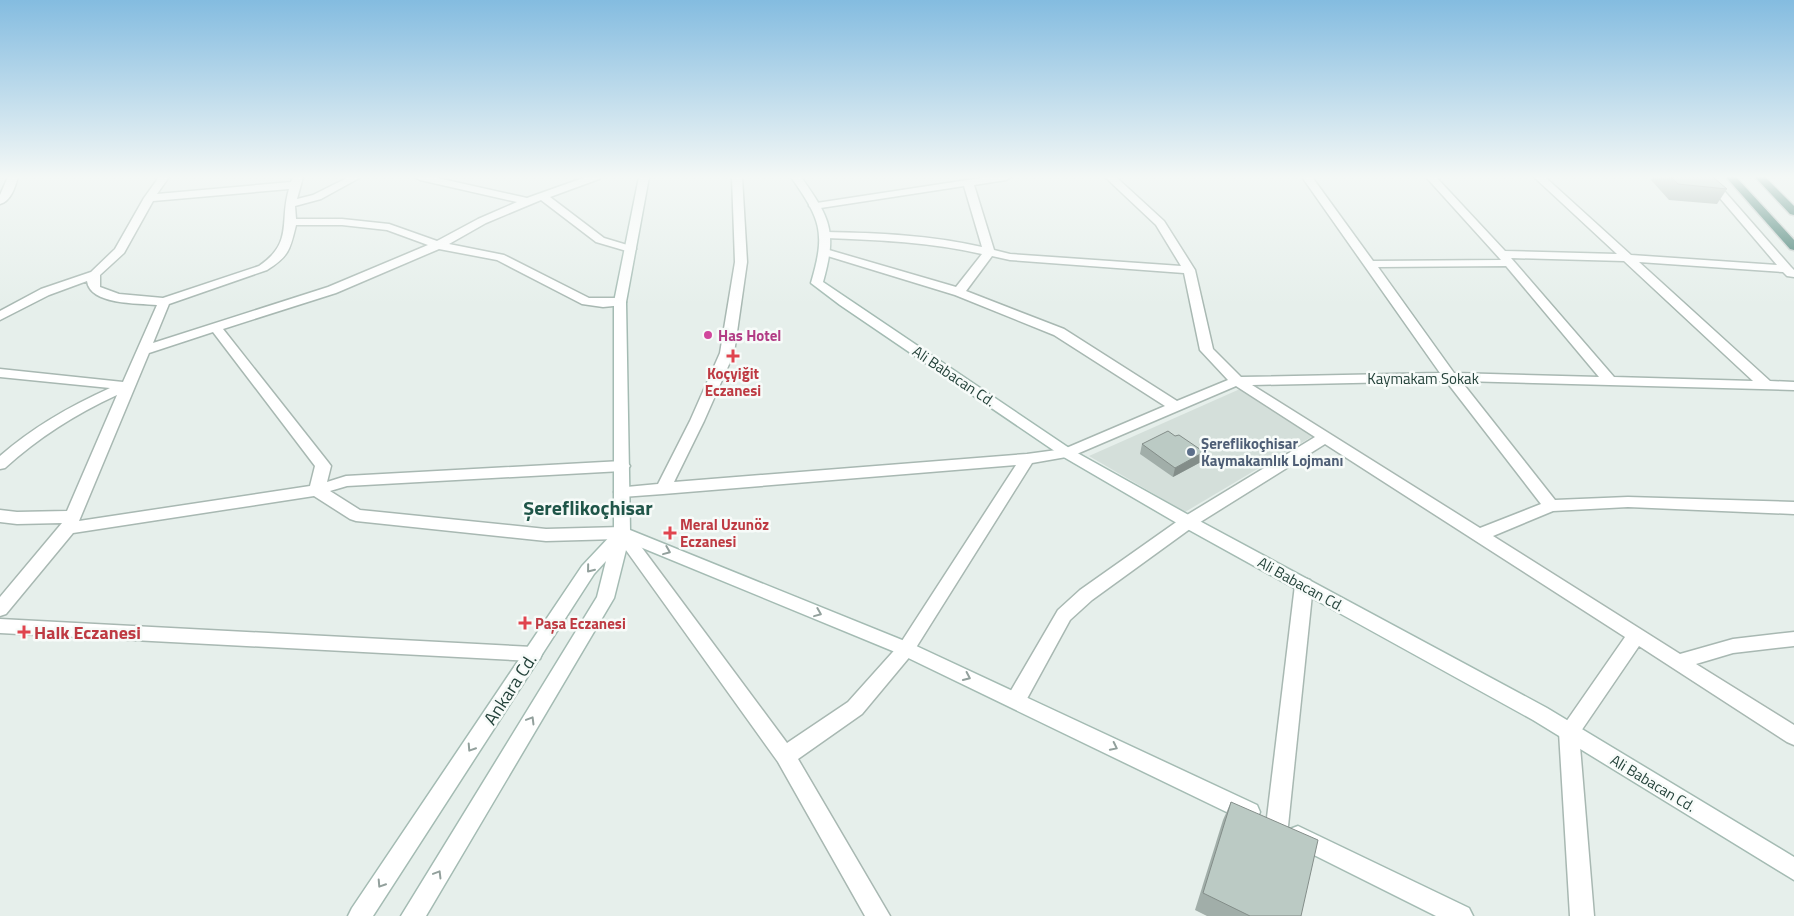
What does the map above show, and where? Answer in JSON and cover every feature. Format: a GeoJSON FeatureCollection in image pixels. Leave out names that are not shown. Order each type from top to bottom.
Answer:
{"type":"FeatureCollection","features":[{"type":"Feature","properties":{"kind":"highway"},"geometry":{"type":"LineString","coordinates":[[1769,220],[1794,247]]}},
{"type":"Feature","properties":{"kind":"street"},"geometry":{"type":"LineString","coordinates":[[0,316],[45,292],[95,274],[120,250],[137,220]]}},
{"type":"Feature","properties":{"kind":"street"},"geometry":{"type":"LineString","coordinates":[[144,350],[332,290],[438,245],[485,220]]}},
{"type":"Feature","properties":{"kind":"street"},"geometry":{"type":"LineString","coordinates":[[573,220],[600,240],[630,249]]}},
{"type":"Feature","properties":{"kind":"street"},"geometry":{"type":"LineString","coordinates":[[636,220],[620,302],[622,533],[785,756],[878,916]]}},
{"type":"Feature","properties":{"kind":"street"},"geometry":{"type":"LineString","coordinates":[[663,489],[697,421],[727,353],[742,262],[740,220]]}},
{"type":"Feature","properties":{"kind":"street"},"geometry":{"type":"LineString","coordinates":[[820,220],[826,235],[825,252],[959,292],[1059,332],[1174,406]]}},
{"type":"Feature","properties":{"kind":"street"},"geometry":{"type":"LineString","coordinates":[[979,220],[989,253]]}},
{"type":"Feature","properties":{"kind":"street"},"geometry":{"type":"LineString","coordinates":[[1156,220],[1189,270],[1207,350],[1237,381],[1794,736]]}},
{"type":"Feature","properties":{"kind":"street"},"geometry":{"type":"LineString","coordinates":[[1337,220],[1450,377],[1551,506]]}},
{"type":"Feature","properties":{"kind":"street"},"geometry":{"type":"LineString","coordinates":[[1471,220],[1506,258],[1610,381]]}},
{"type":"Feature","properties":{"kind":"street"},"geometry":{"type":"LineString","coordinates":[[1585,220],[1766,385]]}},
{"type":"Feature","properties":{"kind":"street"},"geometry":{"type":"LineString","coordinates":[[1744,220],[1791,273]]}},
{"type":"Feature","properties":{"kind":"street"},"geometry":{"type":"LineString","coordinates":[[95,274],[93,280],[94,287],[104,295],[164,302],[255,271],[269,264],[284,250],[291,222],[342,222],[389,227],[438,245],[500,257],[586,301],[620,302]]}},
{"type":"Feature","properties":{"kind":"street"},"geometry":{"type":"LineString","coordinates":[[826,235],[896,237],[953,244],[1010,256],[1189,270]]}},
{"type":"Feature","properties":{"kind":"street","name":"Ali Babacan Cd."},"geometry":{"type":"LineString","coordinates":[[825,252],[817,283],[1067,453],[1188,522],[1540,714],[1794,869]]}},
{"type":"Feature","properties":{"kind":"street"},"geometry":{"type":"LineString","coordinates":[[959,292],[989,253]]}},
{"type":"Feature","properties":{"kind":"street"},"geometry":{"type":"LineString","coordinates":[[1369,264],[1506,258],[1626,258],[1791,273]]}},
{"type":"Feature","properties":{"kind":"street"},"geometry":{"type":"LineString","coordinates":[[0,609],[70,522],[164,302]]}},
{"type":"Feature","properties":{"kind":"street"},"geometry":{"type":"LineString","coordinates":[[216,328],[323,466],[317,490]]}},
{"type":"Feature","properties":{"kind":"street"},"geometry":{"type":"LineString","coordinates":[[0,374],[127,386]]}},
{"type":"Feature","properties":{"kind":"street","name":"Kaymakam Sokak"},"geometry":{"type":"LineString","coordinates":[[622,492],[1067,453],[1174,406],[1237,381],[1450,377],[1794,386]]}},
{"type":"Feature","properties":{"kind":"street"},"geometry":{"type":"LineString","coordinates":[[0,464],[56,420],[127,386]]}},
{"type":"Feature","properties":{"kind":"street"},"geometry":{"type":"LineString","coordinates":[[1016,700],[1064,615],[1086,594],[1188,522],[1326,437]]}},
{"type":"Feature","properties":{"kind":"street"},"geometry":{"type":"LineString","coordinates":[[785,756],[855,708],[906,649],[1027,458]]}},
{"type":"Feature","properties":{"kind":"street"},"geometry":{"type":"LineString","coordinates":[[0,516],[70,522],[317,490],[346,481],[622,466]]}},
{"type":"Feature","properties":{"kind":"street"},"geometry":{"type":"LineString","coordinates":[[317,490],[356,515],[546,535],[622,533],[906,649],[1277,826],[1448,913]]}},
{"type":"Feature","properties":{"kind":"street"},"geometry":{"type":"LineString","coordinates":[[1479,535],[1551,506],[1628,502],[1794,508]]}},
{"type":"Feature","properties":{"kind":"street","name":"Ankara Cd."},"geometry":{"type":"LineString","coordinates":[[360,916],[588,570],[622,533]]}},
{"type":"Feature","properties":{"kind":"street","name":"Ankara Cd."},"geometry":{"type":"LineString","coordinates":[[413,916],[605,598],[622,533]]}},
{"type":"Feature","properties":{"kind":"street"},"geometry":{"type":"LineString","coordinates":[[1277,826],[1304,585]]}},
{"type":"Feature","properties":{"kind":"street"},"geometry":{"type":"LineString","coordinates":[[0,626],[532,654]]}},
{"type":"Feature","properties":{"kind":"street"},"geometry":{"type":"LineString","coordinates":[[1582,916],[1569,732],[1636,636]]}},
{"type":"Feature","properties":{"kind":"street"},"geometry":{"type":"LineString","coordinates":[[1677,662],[1733,646],[1794,639]]}},
{"type":"Feature","properties":{"kind":"shaded area","name":"Şereflikoçhisar Kaymakamlık Lojmanı"},"geometry":{"type":"Polygon","coordinates":[[[1240,389],[1313,436],[1185,512],[1089,456],[1240,389]]]}},
{"type":"Feature","properties":{"kind":"building"},"geometry":{"type":"Polygon","coordinates":[[[1168,431],[1175,436],[1179,435],[1204,452],[1175,468],[1142,444],[1168,431]]]}},
{"type":"Feature","properties":{"kind":"building"},"geometry":{"type":"Polygon","coordinates":[[[1231,802],[1318,840],[1301,916],[1250,916],[1203,893],[1231,802]]]}},
{"type":"Feature","properties":{"kind":"place","name":"Has Hotel"},"geometry":{"type":"Point","coordinates":[708,335]}},
{"type":"Feature","properties":{"kind":"place","name":"Koçyiğit Eczanesi"},"geometry":{"type":"Point","coordinates":[733,356]}},
{"type":"Feature","properties":{"kind":"place","name":"Şereflikoçhisar Kaymakamlık Lojmanı"},"geometry":{"type":"Point","coordinates":[1191,452]}},
{"type":"Feature","properties":{"kind":"place","name":"Meral Uzunöz Eczanesi"},"geometry":{"type":"Point","coordinates":[670,533]}},
{"type":"Feature","properties":{"kind":"place","name":"Paşa Eczanesi"},"geometry":{"type":"Point","coordinates":[525,623]}},
{"type":"Feature","properties":{"kind":"place","name":"Halk Eczanesi"},"geometry":{"type":"Point","coordinates":[24,632]}},
{"type":"Feature","properties":{"kind":"district","name":"Şereflikoçhisar"},"geometry":{"type":"Point","coordinates":[588,507]}}]}
